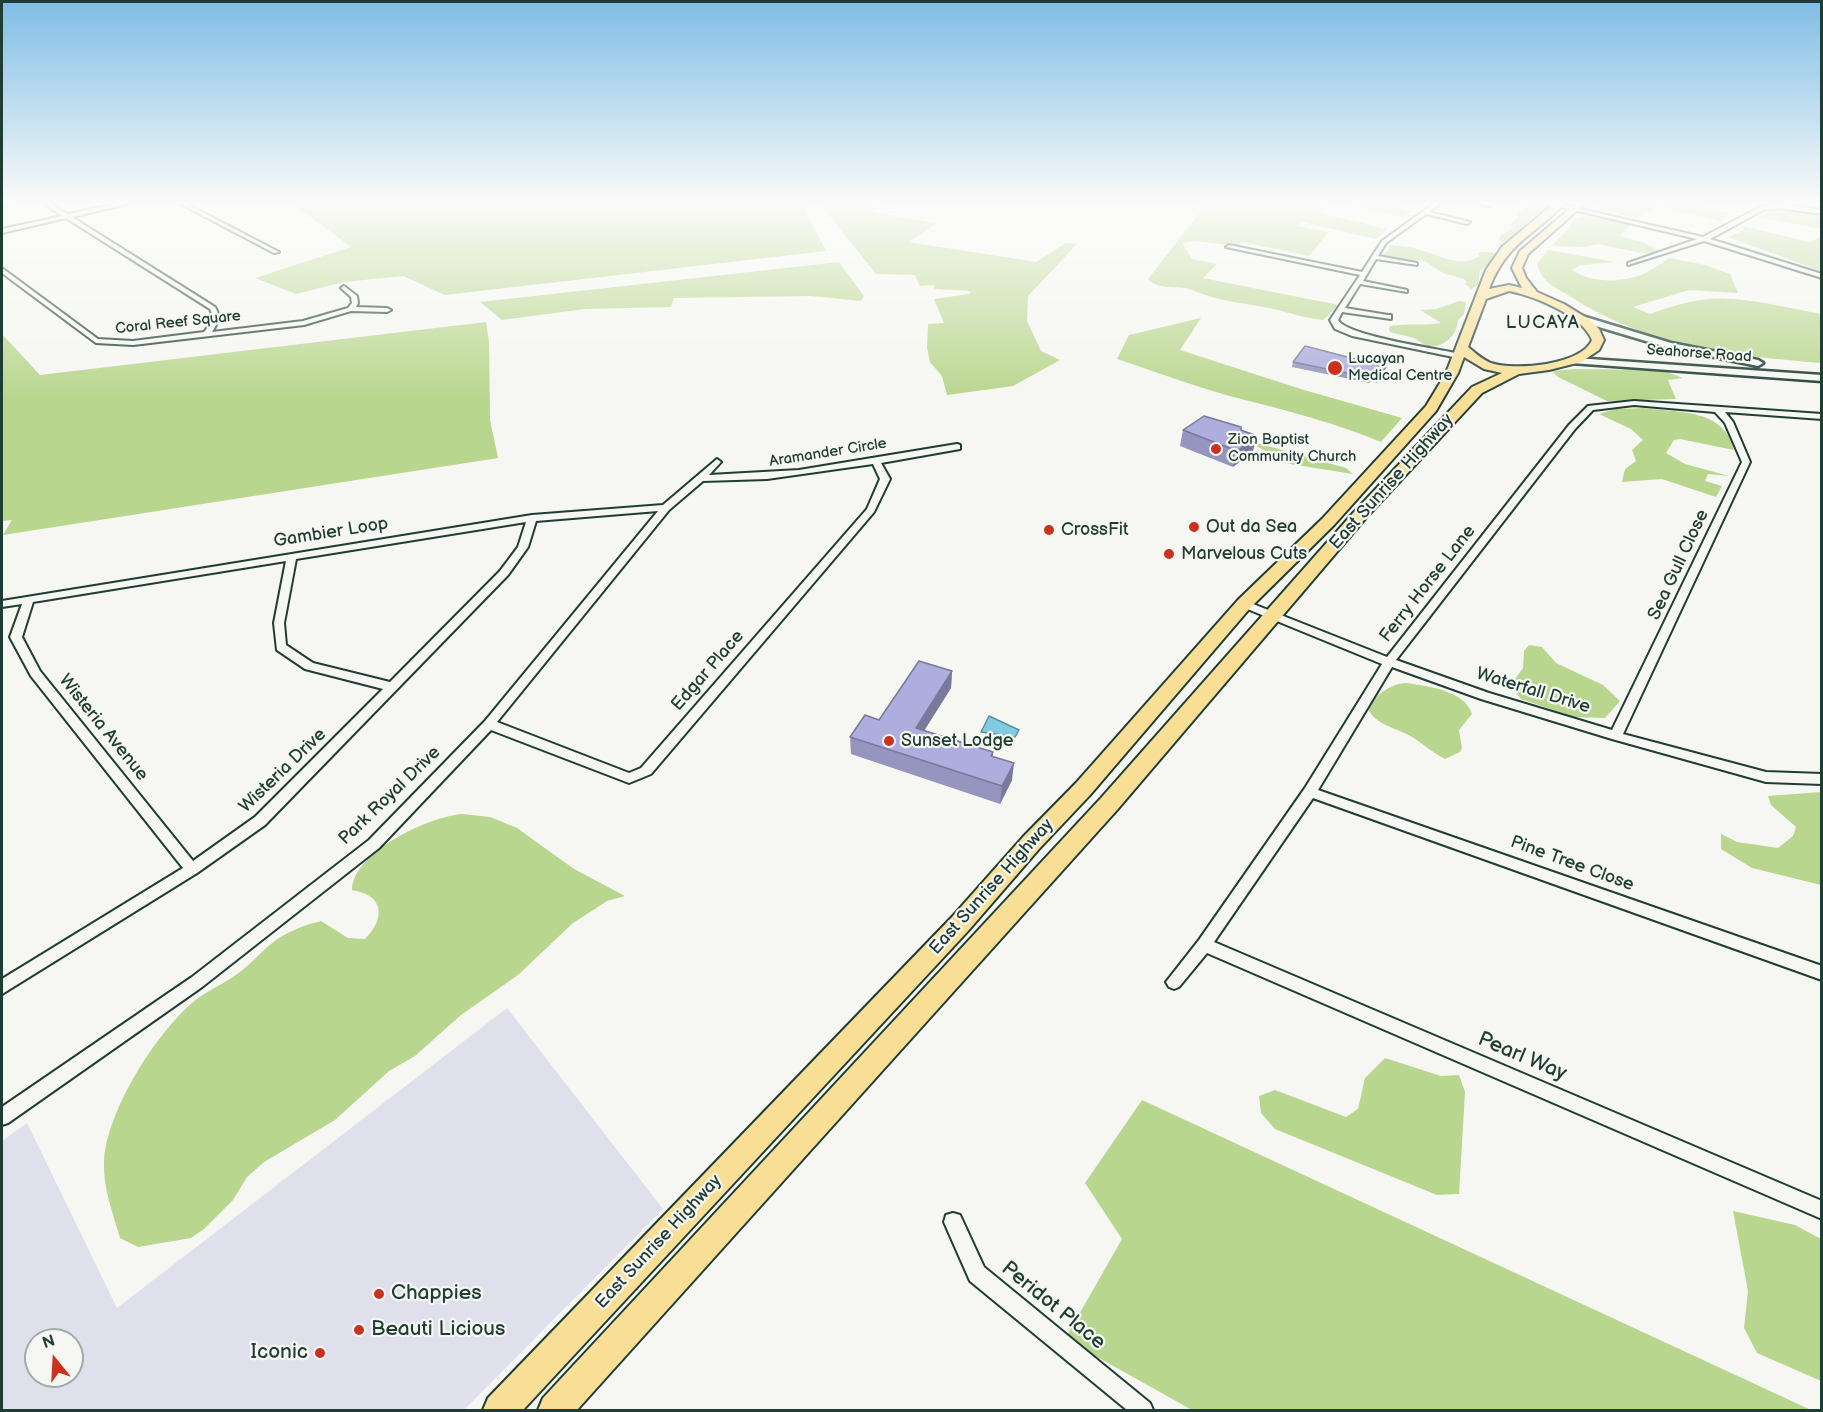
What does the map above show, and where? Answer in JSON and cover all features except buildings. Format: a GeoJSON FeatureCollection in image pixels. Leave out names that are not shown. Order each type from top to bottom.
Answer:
{"type":"FeatureCollection","features":[{"type":"Feature","properties":{"kind":"main road"},"geometry":{"type":"LineString","coordinates":[[1483,296],[1493,267]]}},
{"type":"Feature","properties":{"kind":"main road"},"geometry":{"type":"LineString","coordinates":[[1518,267],[1521,279],[1532,293]]}},
{"type":"Feature","properties":{"kind":"main road"},"geometry":{"type":"LineString","coordinates":[[1460,352],[1489,366],[1517,370],[1575,361],[1595,348],[1598,341],[1595,333],[1582,319],[1532,293],[1506,288],[1483,296]]}},
{"type":"Feature","properties":{"kind":"main road","name":"East Sunrise Highway"},"geometry":{"type":"LineString","coordinates":[[500,1410],[960,924],[1031,843],[1083,789],[1244,604],[1328,522],[1431,408],[1452,373],[1483,296]]}},
{"type":"Feature","properties":{"kind":"main road","name":"Seahorse Road"},"geometry":{"type":"LineString","coordinates":[[1582,319],[1631,336],[1698,353],[1776,366],[1821,369]]}},
{"type":"Feature","properties":{"kind":"main road","name":"Seahorse Road"},"geometry":{"type":"LineString","coordinates":[[1575,361],[1821,378]]}},
{"type":"Feature","properties":{"kind":"main road","name":"East Sunrise Highway"},"geometry":{"type":"LineString","coordinates":[[555,1410],[1109,804],[1359,516],[1477,390],[1517,370]]}},
{"type":"Feature","properties":{"kind":"street"},"geometry":{"type":"LineString","coordinates":[[147,267],[213,308],[216,314],[207,334]]}},
{"type":"Feature","properties":{"kind":"street"},"geometry":{"type":"LineString","coordinates":[[1328,267],[1364,274]]}},
{"type":"Feature","properties":{"kind":"street"},"geometry":{"type":"LineString","coordinates":[[1369,267],[1334,320],[1338,327],[1343,330],[1460,352]]}},
{"type":"Feature","properties":{"kind":"street"},"geometry":{"type":"LineString","coordinates":[[1797,267],[1821,276]]}},
{"type":"Feature","properties":{"kind":"street","name":"Coral Reef Square"},"geometry":{"type":"LineString","coordinates":[[2,270],[96,341],[133,343],[304,323],[351,309],[387,310]]}},
{"type":"Feature","properties":{"kind":"street"},"geometry":{"type":"LineString","coordinates":[[1359,282],[1405,291]]}},
{"type":"Feature","properties":{"kind":"street"},"geometry":{"type":"LineString","coordinates":[[344,288],[354,296],[355,303],[351,309]]}},
{"type":"Feature","properties":{"kind":"street"},"geometry":{"type":"LineString","coordinates":[[1341,310],[1388,317]]}},
{"type":"Feature","properties":{"kind":"street","name":"Ferry Horse Lane"},"geometry":{"type":"LineString","coordinates":[[1174,982],[1204,945],[1310,792],[1389,662],[1545,460],[1591,408],[1634,403],[1821,417]]}},
{"type":"Feature","properties":{"kind":"street","name":"Sea Gull Close"},"geometry":{"type":"LineString","coordinates":[[1617,736],[1746,462],[1729,422],[1718,410]]}},
{"type":"Feature","properties":{"kind":"street","name":"Aramander Circle"},"geometry":{"type":"LineString","coordinates":[[703,478],[738,479],[775,476],[957,447]]}},
{"type":"Feature","properties":{"kind":"street","name":"Edgar Place"},"geometry":{"type":"LineString","coordinates":[[489,724],[628,778],[646,771],[871,510],[885,480],[875,460]]}},
{"type":"Feature","properties":{"kind":"street","name":"Park Royal Drive"},"geometry":{"type":"LineString","coordinates":[[2,1117],[197,982],[374,844],[489,724],[666,508],[681,492],[703,478],[717,462]]}},
{"type":"Feature","properties":{"kind":"street","name":"Gambier Loop"},"geometry":{"type":"LineString","coordinates":[[2,604],[531,518],[666,508]]}},
{"type":"Feature","properties":{"kind":"street","name":"Wisteria Drive"},"geometry":{"type":"LineString","coordinates":[[2,987],[192,869],[260,821],[504,573],[523,547],[531,518]]}},
{"type":"Feature","properties":{"kind":"street"},"geometry":{"type":"LineString","coordinates":[[292,556],[279,623],[281,647],[309,666],[393,687]]}},
{"type":"Feature","properties":{"kind":"street","name":"Wisteria Avenue"},"geometry":{"type":"LineString","coordinates":[[29,599],[16,637],[35,673],[192,869]]}},
{"type":"Feature","properties":{"kind":"street","name":"Waterfall Drive"},"geometry":{"type":"LineString","coordinates":[[1244,604],[1389,662],[1485,696],[1617,736],[1766,777],[1821,779]]}},
{"type":"Feature","properties":{"kind":"street","name":"Pine Tree Close"},"geometry":{"type":"LineString","coordinates":[[1310,792],[1821,973]]}},
{"type":"Feature","properties":{"kind":"street","name":"Pearl Way"},"geometry":{"type":"LineString","coordinates":[[1204,945],[1821,1209]]}},
{"type":"Feature","properties":{"kind":"street","name":"Peridot Place"},"geometry":{"type":"LineString","coordinates":[[952,1222],[977,1274],[1143,1410]]}},
{"type":"Feature","properties":{"kind":"shaded area"},"geometry":{"type":"Polygon","coordinates":[[[507,1008],[663,1209],[464,1410],[2,1410],[2,1141],[27,1123],[117,1308],[507,1008]]]}},
{"type":"Feature","properties":{"kind":"green space"},"geometry":{"type":"Polygon","coordinates":[[[289,267],[688,267],[445,295],[403,276],[344,282],[296,294],[255,278],[289,267]]]}},
{"type":"Feature","properties":{"kind":"green space"},"geometry":{"type":"Polygon","coordinates":[[[795,267],[843,267],[864,296],[861,301],[811,296],[674,298],[671,307],[585,309],[502,320],[480,302],[795,267]]]}},
{"type":"Feature","properties":{"kind":"green space"},"geometry":{"type":"Polygon","coordinates":[[[870,267],[1055,267],[1028,296],[1027,321],[1041,351],[1060,360],[1013,386],[947,395],[942,376],[930,362],[927,348],[928,324],[944,323],[934,299],[969,294],[971,291],[935,289],[934,285],[920,286],[915,275],[876,274],[870,267]]]}},
{"type":"Feature","properties":{"kind":"green space"},"geometry":{"type":"Polygon","coordinates":[[[1157,267],[1214,267],[1203,278],[1339,305],[1323,320],[1212,297],[1186,288],[1163,287],[1148,279],[1157,267]]]}},
{"type":"Feature","properties":{"kind":"green space"},"geometry":{"type":"Polygon","coordinates":[[[1434,267],[1485,267],[1480,271],[1478,285],[1471,289],[1465,284],[1467,282],[1464,279],[1443,273],[1434,267]]]}},
{"type":"Feature","properties":{"kind":"green space"},"geometry":{"type":"Polygon","coordinates":[[[1538,267],[1577,267],[1572,270],[1588,277],[1615,280],[1633,278],[1655,267],[1710,267],[1730,274],[1738,293],[1689,290],[1633,307],[1650,314],[1686,303],[1723,299],[1751,301],[1821,314],[1821,363],[1722,352],[1658,337],[1597,312],[1553,286],[1538,267]]]}},
{"type":"Feature","properties":{"kind":"green space"},"geometry":{"type":"Polygon","coordinates":[[[1810,267],[1821,267],[1821,271],[1810,267]]]}},
{"type":"Feature","properties":{"kind":"green space"},"geometry":{"type":"Polygon","coordinates":[[[1459,301],[1466,302],[1464,314],[1458,320],[1452,336],[1442,344],[1425,345],[1415,339],[1390,332],[1390,326],[1441,323],[1420,310],[1436,309],[1459,301]]]}},
{"type":"Feature","properties":{"kind":"green space"},"geometry":{"type":"Polygon","coordinates":[[[1201,318],[1180,350],[1304,390],[1402,418],[1381,442],[1331,424],[1213,391],[1117,359],[1129,335],[1201,318]]]}},
{"type":"Feature","properties":{"kind":"green space"},"geometry":{"type":"Polygon","coordinates":[[[486,322],[489,341],[490,420],[498,458],[3,535],[12,520],[2,521],[2,334],[40,375],[486,322]]]}},
{"type":"Feature","properties":{"kind":"green space"},"geometry":{"type":"Polygon","coordinates":[[[1662,370],[1683,378],[1668,380],[1676,399],[1607,401],[1558,377],[1552,371],[1662,370]]]}},
{"type":"Feature","properties":{"kind":"green space"},"geometry":{"type":"Polygon","coordinates":[[[1644,408],[1698,415],[1720,426],[1729,436],[1734,450],[1680,439],[1674,440],[1666,453],[1685,464],[1729,476],[1708,474],[1705,481],[1722,486],[1716,497],[1662,479],[1622,482],[1625,469],[1636,461],[1632,450],[1643,440],[1631,429],[1599,414],[1615,409],[1644,408]]]}},
{"type":"Feature","properties":{"kind":"green space"},"geometry":{"type":"Polygon","coordinates":[[[1243,439],[1346,468],[1353,474],[1290,464],[1243,439]]]}},
{"type":"Feature","properties":{"kind":"green space"},"geometry":{"type":"Polygon","coordinates":[[[1529,645],[1542,647],[1556,663],[1603,685],[1620,701],[1605,718],[1574,717],[1521,699],[1510,686],[1523,668],[1524,651],[1529,645]]]}},
{"type":"Feature","properties":{"kind":"green space"},"geometry":{"type":"Polygon","coordinates":[[[1406,683],[1453,694],[1468,706],[1472,714],[1459,730],[1462,748],[1460,752],[1445,759],[1420,742],[1379,721],[1371,714],[1368,709],[1379,695],[1389,688],[1406,683]]]}},
{"type":"Feature","properties":{"kind":"green space"},"geometry":{"type":"Polygon","coordinates":[[[1821,792],[1821,885],[1752,868],[1721,849],[1721,834],[1737,842],[1778,848],[1793,836],[1796,827],[1771,805],[1768,796],[1821,792]]]}},
{"type":"Feature","properties":{"kind":"green space"},"geometry":{"type":"Polygon","coordinates":[[[462,814],[490,817],[517,828],[574,869],[625,896],[607,901],[573,923],[518,975],[461,1015],[415,1056],[389,1071],[335,1120],[264,1162],[247,1177],[233,1200],[204,1229],[191,1238],[138,1247],[120,1238],[105,1182],[104,1162],[107,1142],[124,1096],[151,1050],[167,1030],[198,998],[232,977],[272,943],[295,929],[321,921],[348,938],[365,939],[372,931],[379,916],[376,902],[363,893],[352,890],[356,876],[365,863],[378,850],[413,829],[462,814]]]}},
{"type":"Feature","properties":{"kind":"green space"},"geometry":{"type":"Polygon","coordinates":[[[1385,1058],[1441,1076],[1459,1075],[1465,1092],[1459,1194],[1437,1195],[1275,1129],[1261,1113],[1259,1096],[1275,1090],[1346,1117],[1358,1109],[1365,1078],[1385,1058]]]}},
{"type":"Feature","properties":{"kind":"green space"},"geometry":{"type":"Polygon","coordinates":[[[1142,1100],[1811,1410],[1192,1410],[1065,1339],[1122,1239],[1085,1183],[1142,1100]]]}},
{"type":"Feature","properties":{"kind":"green space"},"geometry":{"type":"Polygon","coordinates":[[[1733,1211],[1795,1225],[1821,1239],[1821,1381],[1757,1353],[1744,1328],[1748,1291],[1733,1211]]]}},
{"type":"Feature","properties":{"kind":"water"},"geometry":{"type":"Polygon","coordinates":[[[989,716],[1019,730],[1015,737],[981,732],[989,716]]]}},
{"type":"Feature","properties":{"kind":"place","name":"Lucayan Medical Centre"},"geometry":{"type":"Point","coordinates":[1335,368]}},
{"type":"Feature","properties":{"kind":"place","name":"Zion Baptist Community Church"},"geometry":{"type":"Point","coordinates":[1216,449]}},
{"type":"Feature","properties":{"kind":"place","name":"Out da Sea"},"geometry":{"type":"Point","coordinates":[1194,527]}},
{"type":"Feature","properties":{"kind":"place","name":"CrossFit"},"geometry":{"type":"Point","coordinates":[1049,530]}},
{"type":"Feature","properties":{"kind":"place","name":"Marvelous Cuts"},"geometry":{"type":"Point","coordinates":[1169,554]}},
{"type":"Feature","properties":{"kind":"place","name":"Sunset Lodge"},"geometry":{"type":"Point","coordinates":[889,741]}},
{"type":"Feature","properties":{"kind":"place","name":"Chappies"},"geometry":{"type":"Point","coordinates":[379,1294]}},
{"type":"Feature","properties":{"kind":"place","name":"Beauti Licious"},"geometry":{"type":"Point","coordinates":[359,1330]}},
{"type":"Feature","properties":{"kind":"place","name":"Iconic"},"geometry":{"type":"Point","coordinates":[320,1353]}},
{"type":"Feature","properties":{"kind":"district","name":"LUCAYA"},"geometry":{"type":"Point","coordinates":[1543,323]}}]}
